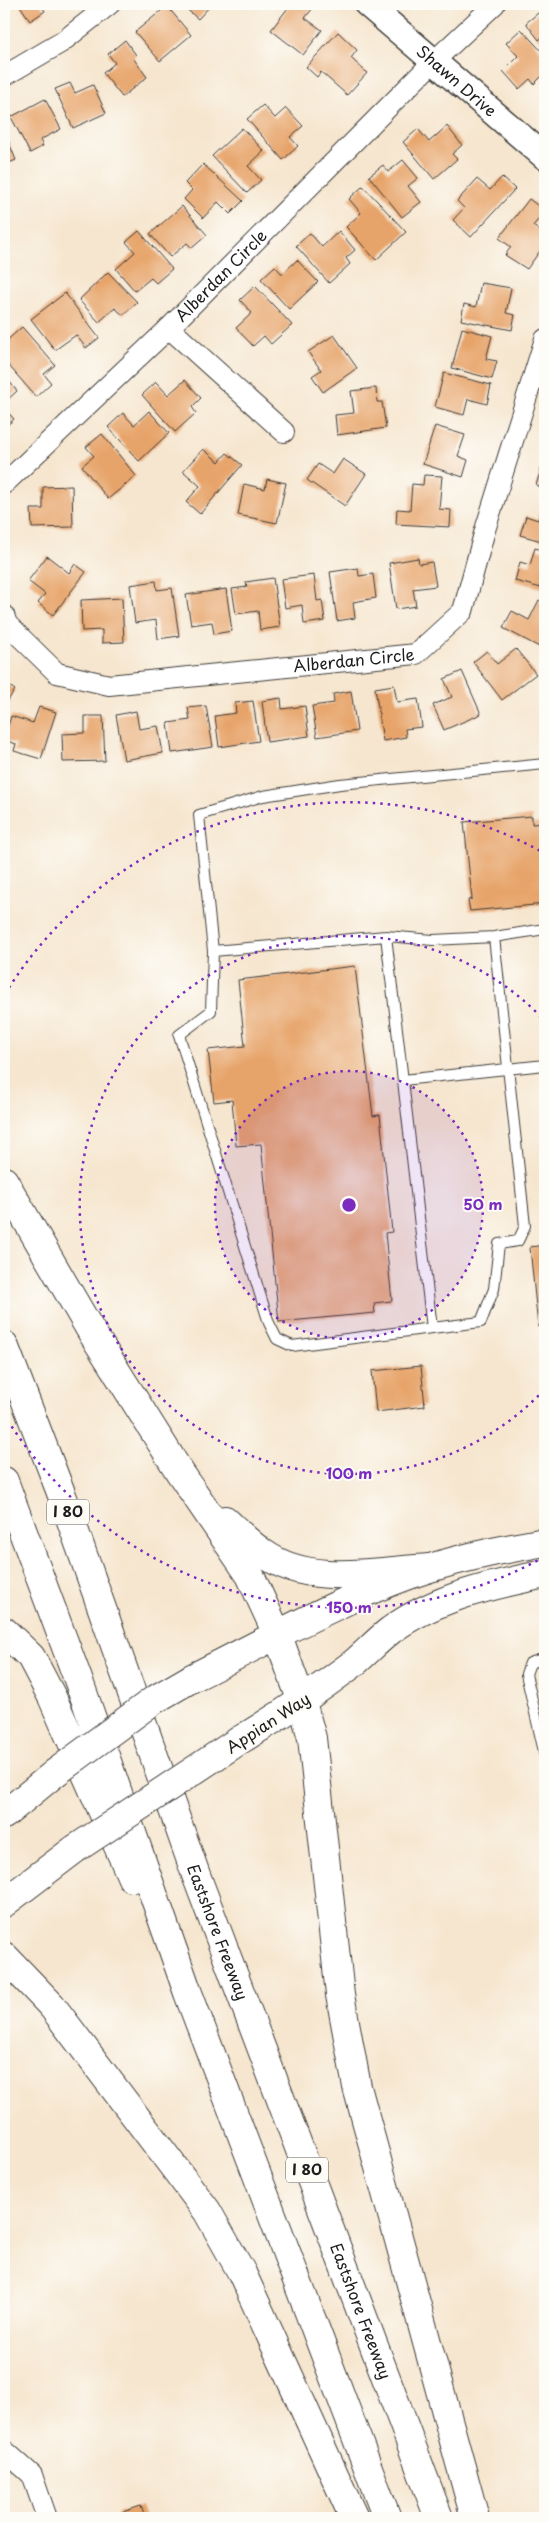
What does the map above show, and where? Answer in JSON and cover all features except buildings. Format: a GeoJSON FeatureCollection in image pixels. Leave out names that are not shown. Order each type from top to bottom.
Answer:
{"type":"FeatureCollection","features":[{"type":"Feature","properties":{"kind":"main road"},"geometry":{"type":"LineString","coordinates":[[4,1181],[91,1331],[179,1471],[250,1574],[278,1636],[302,1702],[312,1738],[340,1995],[357,2087],[475,2518]]}},
{"type":"Feature","properties":{"kind":"main road","name":"Eastshore Freeway"},"geometry":{"type":"LineString","coordinates":[[4,1345],[63,1498],[196,1875],[439,2518]]}},
{"type":"Feature","properties":{"kind":"main road"},"geometry":{"type":"LineString","coordinates":[[179,1471],[217,1512],[263,1554],[295,1569],[335,1575],[429,1568]]}},
{"type":"Feature","properties":{"kind":"main road","name":"I 80"},"geometry":{"type":"LineString","coordinates":[[4,1481],[82,1690],[188,1993],[387,2518]]}},
{"type":"Feature","properties":{"kind":"main road"},"geometry":{"type":"LineString","coordinates":[[4,1815],[55,1772],[154,1700],[192,1678],[360,1596],[429,1568],[491,1552],[545,1542]]}},
{"type":"Feature","properties":{"kind":"main road","name":"Appian Way"},"geometry":{"type":"LineString","coordinates":[[4,1903],[74,1849],[240,1740],[302,1702],[356,1661],[392,1630],[420,1613],[488,1586],[545,1574]]}},
{"type":"Feature","properties":{"kind":"main road"},"geometry":{"type":"LineString","coordinates":[[4,1631],[31,1658],[52,1697],[120,1854],[188,1993]]}},
{"type":"Feature","properties":{"kind":"main road"},"geometry":{"type":"LineString","coordinates":[[4,1956],[52,2006],[208,2211],[242,2273],[354,2518]]}},
{"type":"Feature","properties":{"kind":"street"},"geometry":{"type":"LineString","coordinates":[[4,76],[62,42],[110,4]]}},
{"type":"Feature","properties":{"kind":"street","name":"Shawn Drive"},"geometry":{"type":"LineString","coordinates":[[367,4],[545,157]]}},
{"type":"Feature","properties":{"kind":"street","name":"Alberdan Circle"},"geometry":{"type":"LineString","coordinates":[[4,484],[169,328],[433,62],[496,4]]}},
{"type":"Feature","properties":{"kind":"street"},"geometry":{"type":"LineString","coordinates":[[169,328],[284,432]]}},
{"type":"Feature","properties":{"kind":"street","name":"Alberdan Circle"},"geometry":{"type":"LineString","coordinates":[[4,614],[7,624],[57,674],[108,684],[416,654],[463,611],[485,530],[545,339]]}},
{"type":"Feature","properties":{"kind":"street"},"geometry":{"type":"LineString","coordinates":[[4,2450],[32,2475],[46,2518]]}},
{"type":"Feature","properties":{"kind":"lane"},"geometry":{"type":"LineString","coordinates":[[494,938],[525,1226],[518,1241],[499,1244],[494,1288],[482,1322],[292,1346],[277,1338],[269,1323],[178,1035],[211,1012],[213,951],[198,815],[263,796],[331,786],[545,764]]}},
{"type":"Feature","properties":{"kind":"lane"},"geometry":{"type":"LineString","coordinates":[[213,951],[386,936],[433,940],[494,938],[545,929]]}},
{"type":"Feature","properties":{"kind":"lane"},"geometry":{"type":"LineString","coordinates":[[386,936],[432,1328]]}},
{"type":"Feature","properties":{"kind":"lane"},"geometry":{"type":"LineString","coordinates":[[403,1080],[545,1065]]}},
{"type":"Feature","properties":{"kind":"lane"},"geometry":{"type":"LineString","coordinates":[[545,1658],[530,1663],[526,1674],[545,1756]]}}]}
